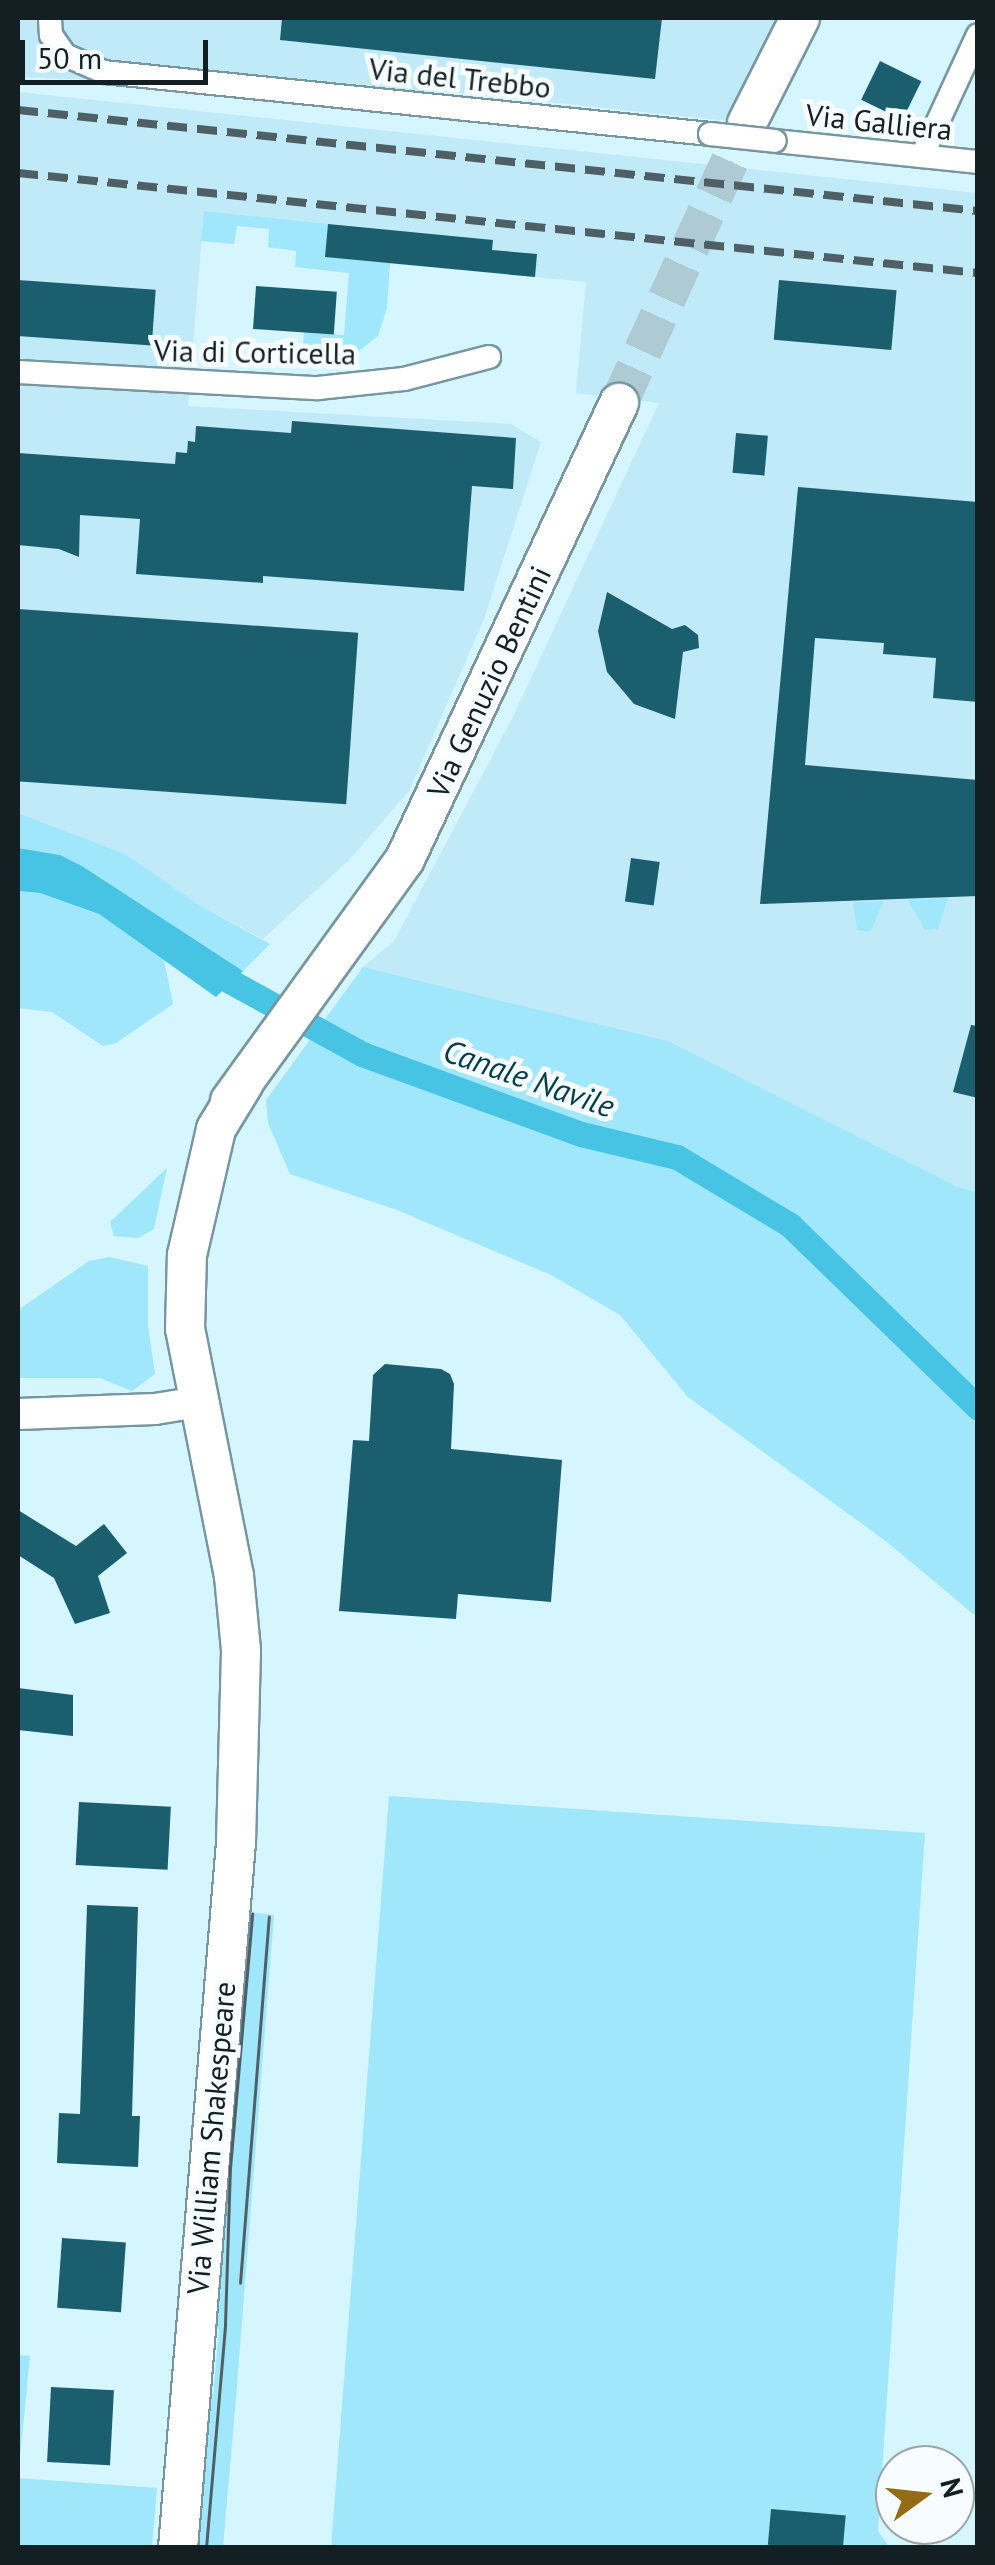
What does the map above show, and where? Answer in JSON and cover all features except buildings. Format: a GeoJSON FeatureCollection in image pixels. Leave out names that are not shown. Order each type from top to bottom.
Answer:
{"type":"FeatureCollection","features":[{"type":"Feature","properties":{"kind":"main road"},"geometry":{"type":"LineString","coordinates":[[761,132],[800,18]]}},
{"type":"Feature","properties":{"kind":"main road","name":"Via Genuzio Bentini"},"geometry":{"type":"LineString","coordinates":[[341,951],[405,859],[619,403]]}},
{"type":"Feature","properties":{"kind":"main road","name":"Via William Shakespeare"},"geometry":{"type":"LineString","coordinates":[[178,2548],[236,1842],[242,1650],[234,1576],[186,1404],[164,1285],[178,1182],[195,1145],[341,951]]}},
{"type":"Feature","properties":{"kind":"street","name":"Via del Trebbo"},"geometry":{"type":"LineString","coordinates":[[50,18],[51,35],[65,55],[104,72],[710,134],[761,132]]}},
{"type":"Feature","properties":{"kind":"street"},"geometry":{"type":"LineString","coordinates":[[922,156],[978,35]]}},
{"type":"Feature","properties":{"kind":"street","name":"Via Galliera"},"geometry":{"type":"LineString","coordinates":[[761,132],[978,162]]}},
{"type":"Feature","properties":{"kind":"street","name":"Via di Corticella"},"geometry":{"type":"LineString","coordinates":[[18,372],[328,388],[404,379],[489,357]]}},
{"type":"Feature","properties":{"kind":"street"},"geometry":{"type":"LineString","coordinates":[[18,1414],[186,1404]]}},
{"type":"Feature","properties":{"kind":"shaded area"},"geometry":{"type":"Polygon","coordinates":[[[18,18],[800,18],[747,123],[453,92],[18,77],[18,18]]]}},
{"type":"Feature","properties":{"kind":"shaded area"},"geometry":{"type":"Polygon","coordinates":[[[18,92],[977,193],[977,1192],[956,1186],[668,1041],[363,967],[394,941],[512,719],[659,403],[576,393],[586,282],[325,257],[328,225],[204,211],[188,406],[511,424],[541,442],[484,619],[409,791],[350,859],[263,939],[204,908],[123,853],[18,813],[18,92]]]}},
{"type":"Feature","properties":{"kind":"shaded area"},"geometry":{"type":"Polygon","coordinates":[[[204,211],[328,224],[326,257],[390,263],[387,308],[378,336],[355,354],[302,363],[304,332],[344,335],[349,273],[295,267],[296,251],[268,247],[269,229],[237,226],[234,244],[201,241],[204,211]]]}},
{"type":"Feature","properties":{"kind":"shaded area"},"geometry":{"type":"Polygon","coordinates":[[[18,813],[123,853],[204,908],[270,944],[243,971],[82,866],[60,855],[18,848],[18,813]]]}},
{"type":"Feature","properties":{"kind":"shaded area"},"geometry":{"type":"Polygon","coordinates":[[[18,848],[60,855],[82,866],[243,971],[216,997],[99,914],[40,893],[18,891],[18,848]]]}},
{"type":"Feature","properties":{"kind":"shaded area"},"geometry":{"type":"Polygon","coordinates":[[[18,891],[40,893],[99,914],[164,960],[173,1004],[116,1043],[103,1046],[52,1012],[18,1008],[18,891]]]}},
{"type":"Feature","properties":{"kind":"shaded area"},"geometry":{"type":"Polygon","coordinates":[[[948,898],[938,929],[925,930],[908,900],[948,898]]]}},
{"type":"Feature","properties":{"kind":"shaded area"},"geometry":{"type":"Polygon","coordinates":[[[884,901],[870,932],[857,930],[853,902],[884,901]]]}},
{"type":"Feature","properties":{"kind":"shaded area"},"geometry":{"type":"Polygon","coordinates":[[[363,967],[668,1041],[956,1186],[977,1192],[977,1617],[887,1542],[688,1397],[620,1315],[551,1275],[397,1210],[290,1174],[268,1123],[266,1100],[363,967]]]}},
{"type":"Feature","properties":{"kind":"shaded area"},"geometry":{"type":"Polygon","coordinates":[[[167,1168],[154,1229],[138,1238],[114,1236],[110,1222],[167,1168]]]}},
{"type":"Feature","properties":{"kind":"shaded area"},"geometry":{"type":"Polygon","coordinates":[[[110,1257],[148,1266],[148,1326],[155,1374],[132,1391],[100,1378],[18,1378],[18,1310],[89,1261],[110,1257]]]}},
{"type":"Feature","properties":{"kind":"shaded area"},"geometry":{"type":"Polygon","coordinates":[[[389,1796],[925,1833],[884,2445],[875,2445],[875,2545],[889,2547],[331,2548],[389,1796]]]}},
{"type":"Feature","properties":{"kind":"shaded area"},"geometry":{"type":"Polygon","coordinates":[[[248,1912],[274,1915],[236,2398],[223,2547],[196,2548],[208,2395],[213,2395],[219,2329],[213,2328],[248,1912]]]}},
{"type":"Feature","properties":{"kind":"shaded area"},"geometry":{"type":"Polygon","coordinates":[[[18,2355],[30,2356],[18,2478],[18,2355]]]}},
{"type":"Feature","properties":{"kind":"shaded area"},"geometry":{"type":"Polygon","coordinates":[[[18,2478],[157,2488],[152,2547],[18,2547],[18,2478]]]}},
{"type":"Feature","properties":{"kind":"waterway","name":"Canale Navile"},"geometry":{"type":"LineString","coordinates":[[204,967],[362,1054],[581,1134],[677,1157],[790,1225],[978,1408]]}},
{"type":"Feature","properties":{"kind":"tunnel"},"geometry":{"type":"LineString","coordinates":[[619,403],[747,123]]}},
{"type":"Feature","properties":{"kind":"tram line"},"geometry":{"type":"LineString","coordinates":[[206,2548],[225,2325],[230,2168],[252,1914]]}},
{"type":"Feature","properties":{"kind":"tram line"},"geometry":{"type":"LineString","coordinates":[[240,2283],[269,1917]]}},
{"type":"Feature","properties":{"kind":"railway"},"geometry":{"type":"LineString","coordinates":[[18,110],[978,211]]}},
{"type":"Feature","properties":{"kind":"railway"},"geometry":{"type":"LineString","coordinates":[[18,173],[978,273]]}}]}
